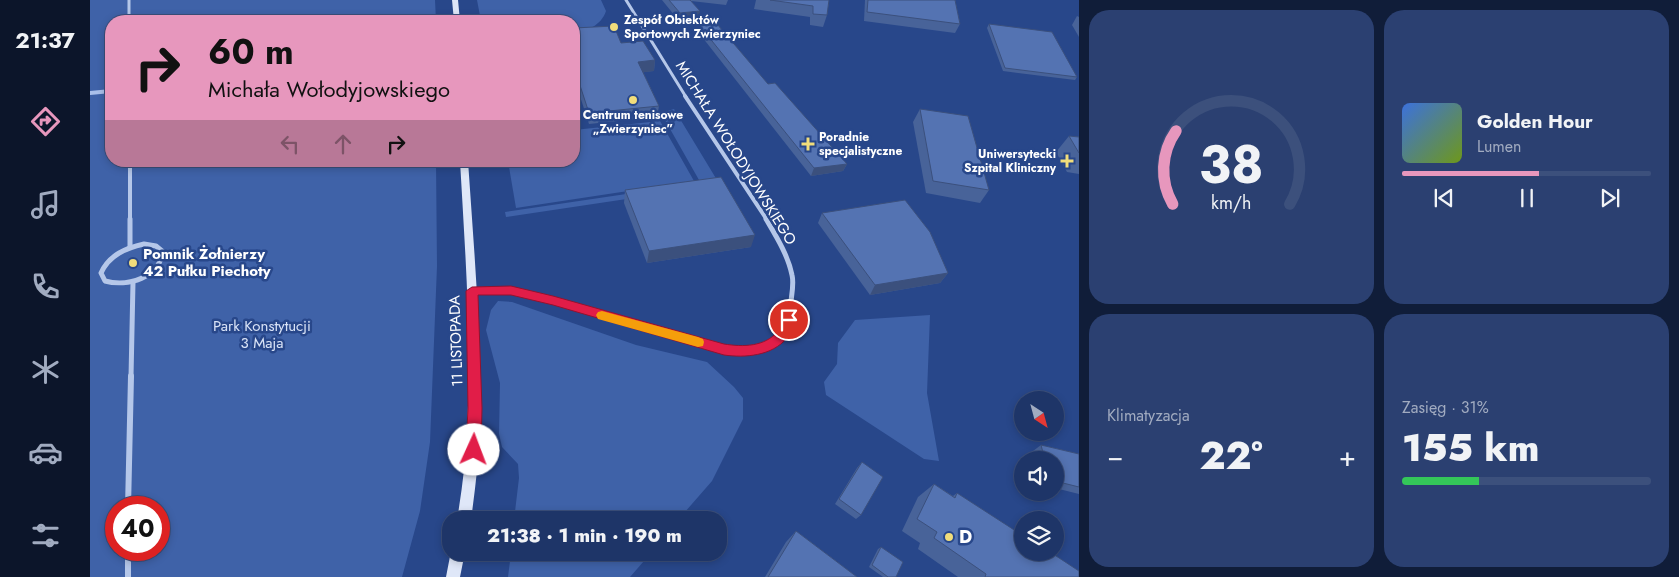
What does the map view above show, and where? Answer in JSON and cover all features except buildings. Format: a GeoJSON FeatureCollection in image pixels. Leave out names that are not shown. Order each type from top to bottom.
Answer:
{"type":"FeatureCollection","features":[{"type":"Feature","properties":{"kind":"street"},"geometry":{"type":"LineString","coordinates":[[129,0],[129,15]]}},
{"type":"Feature","properties":{"kind":"street"},"geometry":{"type":"LineString","coordinates":[[456,0],[457,15]]}},
{"type":"Feature","properties":{"kind":"street","name":"MICHAŁA WOŁODYJOWSKIEGO"},"geometry":{"type":"LineString","coordinates":[[472,291],[511,291],[553,301],[724,350],[751,351],[773,343],[783,334],[789,320],[793,275],[788,260],[758,207],[682,91],[626,0]]}},
{"type":"Feature","properties":{"kind":"street"},"geometry":{"type":"LineString","coordinates":[[130,167],[130,247]]}},
{"type":"Feature","properties":{"kind":"street","name":"11 LISTOPADA"},"geometry":{"type":"LineString","coordinates":[[464,167],[472,291],[475,408],[474,450],[465,511]]}},
{"type":"Feature","properties":{"kind":"street"},"geometry":{"type":"LineString","coordinates":[[144,244],[160,248],[163,255],[154,270],[133,282],[110,283],[104,281],[101,273],[102,268],[110,258],[130,247],[144,244]]}},
{"type":"Feature","properties":{"kind":"street"},"geometry":{"type":"LineString","coordinates":[[128,496],[133,282]]}},
{"type":"Feature","properties":{"kind":"street"},"geometry":{"type":"LineString","coordinates":[[128,561],[128,577]]}},
{"type":"Feature","properties":{"kind":"street"},"geometry":{"type":"LineString","coordinates":[[453,577],[456,561]]}},
{"type":"Feature","properties":{"kind":"green space","name":"Park Konstytucji 3 Maja"},"geometry":{"type":"Polygon","coordinates":[[[90,0],[435,0],[436,15],[105,15],[105,167],[436,167],[437,266],[430,442],[420,511],[402,577],[90,577],[90,0]]]}},
{"type":"Feature","properties":{"kind":"green space"},"geometry":{"type":"Polygon","coordinates":[[[477,0],[601,0],[606,11],[597,24],[580,33],[580,15],[480,15],[477,0]]]}},
{"type":"Feature","properties":{"kind":"green space"},"geometry":{"type":"Polygon","coordinates":[[[674,109],[720,185],[506,217],[505,212],[687,185],[699,180],[661,113],[674,109]]]}},
{"type":"Feature","properties":{"kind":"green space"},"geometry":{"type":"Polygon","coordinates":[[[660,121],[694,181],[516,208],[509,167],[580,167],[580,129],[660,121]]]}},
{"type":"Feature","properties":{"kind":"green space"},"geometry":{"type":"Polygon","coordinates":[[[498,301],[512,302],[636,345],[707,362],[734,387],[743,398],[743,419],[712,481],[686,511],[515,511],[519,478],[518,464],[502,447],[499,434],[500,383],[486,330],[491,310],[498,301]]]}},
{"type":"Feature","properties":{"kind":"green space"},"geometry":{"type":"Polygon","coordinates":[[[930,315],[927,393],[939,461],[924,459],[826,395],[824,382],[837,364],[838,343],[855,320],[930,315]]]}},
{"type":"Feature","properties":{"kind":"green space"},"geometry":{"type":"Polygon","coordinates":[[[510,561],[644,561],[630,577],[508,577],[510,561]]]}},
{"type":"Feature","properties":{"kind":"waterway"},"geometry":{"type":"LineString","coordinates":[[90,93],[105,92]]}},
{"type":"Feature","properties":{"kind":"slow traffic"},"geometry":{"type":"LineString","coordinates":[[602,315],[698,342]]}},
{"type":"Feature","properties":{"kind":"place","name":"Zespół Obiektów Sportowych Zwierzyniec"},"geometry":{"type":"Point","coordinates":[614,27]}},
{"type":"Feature","properties":{"kind":"place","name":"Centrum tenisowe „Zwierzyniec”"},"geometry":{"type":"Point","coordinates":[633,100]}},
{"type":"Feature","properties":{"kind":"place","name":"Poradnie specjalistyczne"},"geometry":{"type":"Point","coordinates":[808,144]}},
{"type":"Feature","properties":{"kind":"place","name":"Uniwersytecki Szpital Kliniczny"},"geometry":{"type":"Point","coordinates":[1067,161]}},
{"type":"Feature","properties":{"kind":"place","name":"Pomnik Żołnierzy 42 Pułku Piechoty"},"geometry":{"type":"Point","coordinates":[133,263]}},
{"type":"Feature","properties":{"kind":"place","name":"D"},"geometry":{"type":"Point","coordinates":[949,537]}},
{"type":"Feature","properties":{"kind":"route"},"geometry":{"type":"LineString","coordinates":[[474,450],[475,408],[472,291],[511,291],[553,301],[724,350],[740,352],[751,351],[773,343],[783,334],[789,320]]}}]}
